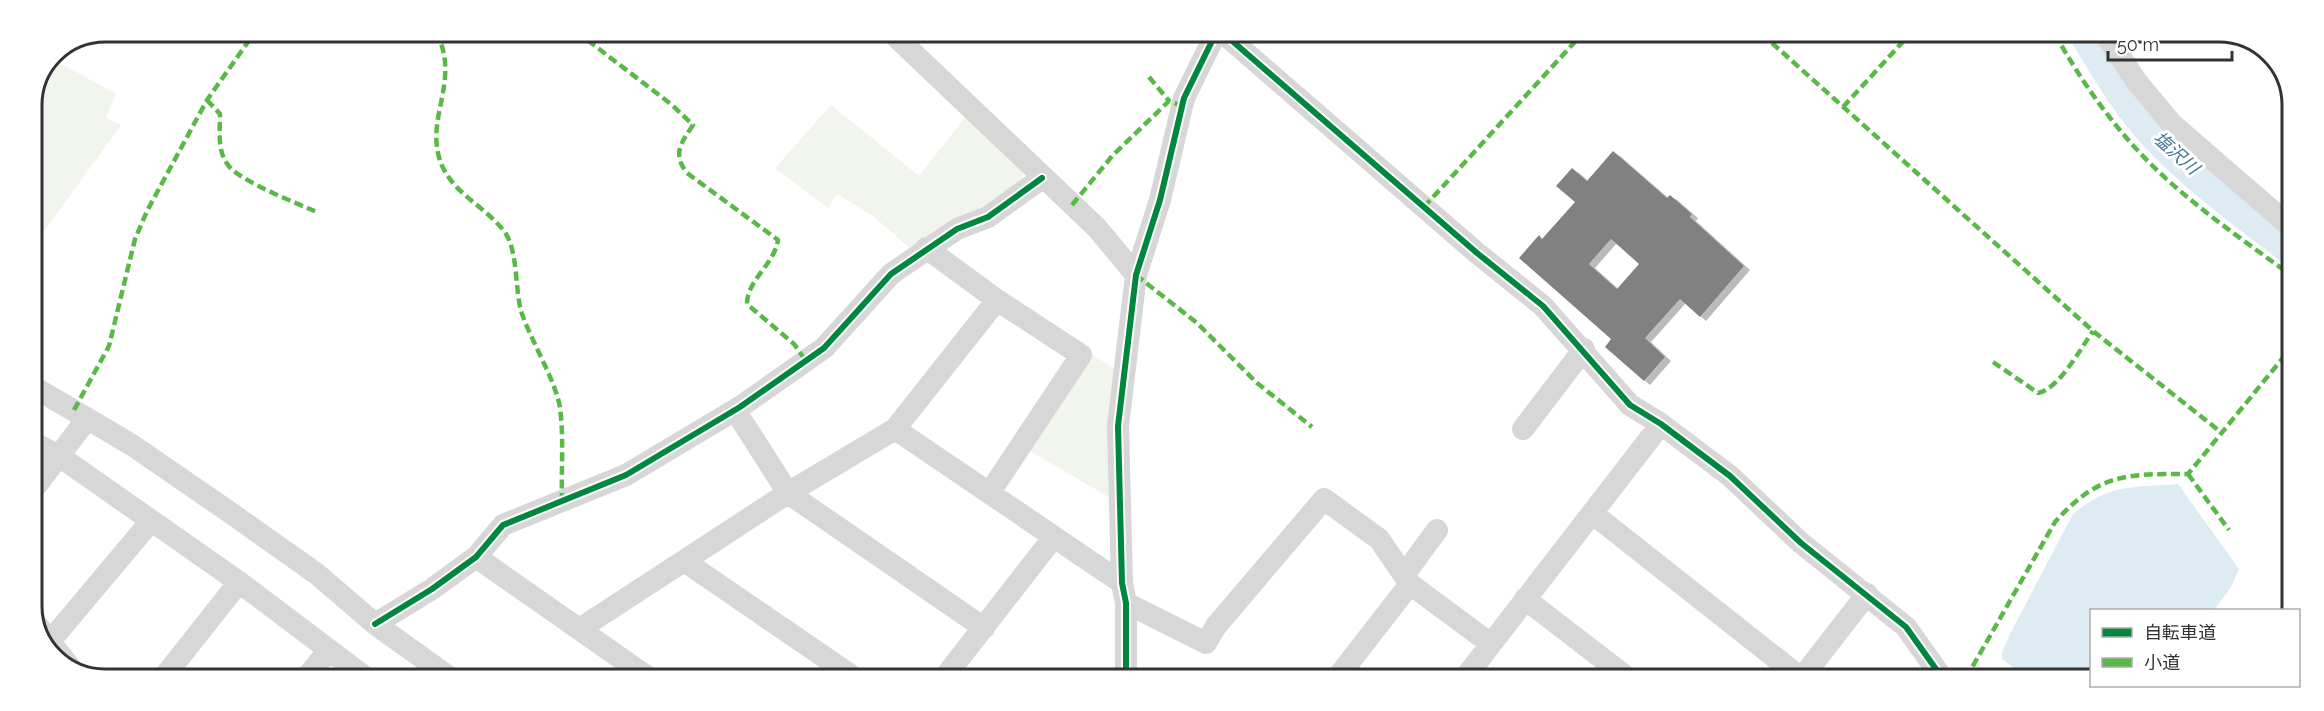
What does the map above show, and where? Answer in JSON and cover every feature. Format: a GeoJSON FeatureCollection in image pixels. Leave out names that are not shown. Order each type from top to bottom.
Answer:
{"type":"FeatureCollection","features":[{"type":"Feature","properties":{"kind":"street"},"geometry":{"type":"LineString","coordinates":[[901,42],[1097,228],[1136,275]]}},
{"type":"Feature","properties":{"kind":"street"},"geometry":{"type":"LineString","coordinates":[[1126,669],[1118,426],[1136,275],[1160,200],[1184,98],[1212,42]]}},
{"type":"Feature","properties":{"kind":"street"},"geometry":{"type":"LineString","coordinates":[[1233,42],[1477,253],[1543,306],[1584,349],[1630,405],[1662,424],[1730,476],[1801,543],[1868,594],[1906,627],[1936,669]]}},
{"type":"Feature","properties":{"kind":"street"},"geometry":{"type":"LineString","coordinates":[[2110,42],[2138,82],[2172,124],[2282,219]]}},
{"type":"Feature","properties":{"kind":"street"},"geometry":{"type":"LineString","coordinates":[[375,624],[432,589],[476,557],[503,525],[626,475],[735,410],[824,348],[891,274],[957,229],[988,217],[1042,178]]}},
{"type":"Feature","properties":{"kind":"street"},"geometry":{"type":"LineString","coordinates":[[926,248],[996,300],[1081,355],[990,492]]}},
{"type":"Feature","properties":{"kind":"street"},"geometry":{"type":"LineString","coordinates":[[581,628],[788,493],[894,429],[996,300]]}},
{"type":"Feature","properties":{"kind":"street"},"geometry":{"type":"LineString","coordinates":[[1523,429],[1584,349]]}},
{"type":"Feature","properties":{"kind":"street"},"geometry":{"type":"LineString","coordinates":[[42,392],[132,445],[317,574],[375,624],[437,669]]}},
{"type":"Feature","properties":{"kind":"street"},"geometry":{"type":"LineString","coordinates":[[735,410],[788,493],[984,628]]}},
{"type":"Feature","properties":{"kind":"street"},"geometry":{"type":"LineString","coordinates":[[42,478],[87,419]]}},
{"type":"Feature","properties":{"kind":"street"},"geometry":{"type":"LineString","coordinates":[[1472,669],[1662,424]]}},
{"type":"Feature","properties":{"kind":"street"},"geometry":{"type":"LineString","coordinates":[[894,429],[990,492],[1124,593],[1206,643],[1216,626],[1324,499],[1379,539],[1407,580],[1491,644]]}},
{"type":"Feature","properties":{"kind":"street"},"geometry":{"type":"LineString","coordinates":[[42,447],[59,456],[239,582],[354,669]]}},
{"type":"Feature","properties":{"kind":"street"},"geometry":{"type":"LineString","coordinates":[[1592,513],[1788,669]]}},
{"type":"Feature","properties":{"kind":"street"},"geometry":{"type":"LineString","coordinates":[[47,630],[151,521]]}},
{"type":"Feature","properties":{"kind":"street"},"geometry":{"type":"LineString","coordinates":[[1343,669],[1407,580],[1437,530]]}},
{"type":"Feature","properties":{"kind":"street"},"geometry":{"type":"LineString","coordinates":[[951,669],[1053,538]]}},
{"type":"Feature","properties":{"kind":"street"},"geometry":{"type":"LineString","coordinates":[[476,557],[638,669]]}},
{"type":"Feature","properties":{"kind":"street"},"geometry":{"type":"LineString","coordinates":[[684,561],[842,669]]}},
{"type":"Feature","properties":{"kind":"street"},"geometry":{"type":"LineString","coordinates":[[170,669],[239,582]]}},
{"type":"Feature","properties":{"kind":"street"},"geometry":{"type":"LineString","coordinates":[[1809,669],[1868,594]]}},
{"type":"Feature","properties":{"kind":"street"},"geometry":{"type":"LineString","coordinates":[[1525,599],[1616,669]]}},
{"type":"Feature","properties":{"kind":"street"},"geometry":{"type":"LineString","coordinates":[[314,669],[329,650]]}},
{"type":"Feature","properties":{"kind":"shaded area"},"geometry":{"type":"Polygon","coordinates":[[[58,62],[116,94],[106,118],[121,125],[42,234],[43,92],[58,62]]]}},
{"type":"Feature","properties":{"kind":"shaded area"},"geometry":{"type":"Polygon","coordinates":[[[831,105],[919,176],[967,115],[1024,170],[1022,183],[987,208],[911,249],[873,216],[837,194],[828,208],[775,168],[831,105]]]}},
{"type":"Feature","properties":{"kind":"shaded area"},"geometry":{"type":"Polygon","coordinates":[[[1092,354],[1119,372],[1114,500],[1028,450],[1092,354]]]}},
{"type":"Feature","properties":{"kind":"shaded area"},"geometry":{"type":"Polygon","coordinates":[[[2178,484],[2239,569],[2231,587],[2215,609],[2090,609],[2090,669],[2016,669],[2002,659],[2002,652],[2073,514],[2099,497],[2135,487],[2178,484]]]}},
{"type":"Feature","properties":{"kind":"building"},"geometry":{"type":"Polygon","coordinates":[[[1613,151],[1667,198],[1670,195],[1692,214],[1690,217],[1744,266],[1700,317],[1680,299],[1645,338],[1665,357],[1644,381],[1605,347],[1611,339],[1519,258],[1539,235],[1542,239],[1575,202],[1556,186],[1572,168],[1587,181],[1613,151]],[[1611,239],[1589,264],[1617,289],[1639,264],[1611,239]]]}},
{"type":"Feature","properties":{"kind":"waterway","name":"塩沢川"},"geometry":{"type":"LineString","coordinates":[[2089,42],[2125,100],[2170,152],[2282,243]]}},
{"type":"Feature","properties":{"kind":"marked path"},"geometry":{"type":"LineString","coordinates":[[74,410],[109,346],[135,239],[147,211],[207,100],[248,42]]}},
{"type":"Feature","properties":{"kind":"marked path"},"geometry":{"type":"LineString","coordinates":[[440,42],[445,64],[445,80],[437,124],[438,153],[442,166],[457,187],[495,221],[509,239],[514,258],[521,311],[558,397],[562,442],[562,499]]}},
{"type":"Feature","properties":{"kind":"marked path"},"geometry":{"type":"LineString","coordinates":[[590,42],[672,105],[693,125],[682,143],[679,154],[682,166],[687,173],[778,240],[776,249],[751,287],[747,304],[794,344],[806,361]]}},
{"type":"Feature","properties":{"kind":"marked path"},"geometry":{"type":"LineString","coordinates":[[1424,207],[1575,42]]}},
{"type":"Feature","properties":{"kind":"marked path"},"geometry":{"type":"LineString","coordinates":[[1771,42],[2093,331],[2222,433]]}},
{"type":"Feature","properties":{"kind":"marked path"},"geometry":{"type":"LineString","coordinates":[[1843,107],[1903,42]]}},
{"type":"Feature","properties":{"kind":"marked path"},"geometry":{"type":"LineString","coordinates":[[2059,42],[2095,98],[2143,156],[2193,201],[2282,269]]}},
{"type":"Feature","properties":{"kind":"marked path"},"geometry":{"type":"LineString","coordinates":[[1149,77],[1169,101]]}},
{"type":"Feature","properties":{"kind":"marked path"},"geometry":{"type":"LineString","coordinates":[[207,100],[220,114],[222,154],[228,165],[256,185],[319,213]]}},
{"type":"Feature","properties":{"kind":"marked path"},"geometry":{"type":"LineString","coordinates":[[1072,205],[1113,155],[1169,101],[1182,106]]}},
{"type":"Feature","properties":{"kind":"marked path"},"geometry":{"type":"LineString","coordinates":[[1136,275],[1197,323],[1257,383],[1312,427]]}},
{"type":"Feature","properties":{"kind":"marked path"},"geometry":{"type":"LineString","coordinates":[[1993,362],[2038,393],[2054,384],[2093,331]]}},
{"type":"Feature","properties":{"kind":"marked path"},"geometry":{"type":"LineString","coordinates":[[1971,669],[2055,522],[2071,506],[2100,485],[2115,480],[2130,476],[2188,474],[2282,359]]}},
{"type":"Feature","properties":{"kind":"marked path"},"geometry":{"type":"LineString","coordinates":[[2188,474],[2229,530]]}},
{"type":"Feature","properties":{"kind":"cycle path"},"geometry":{"type":"LineString","coordinates":[[1126,669],[1126,603],[1122,583],[1118,426],[1136,275],[1160,200],[1184,98],[1212,42]]}},
{"type":"Feature","properties":{"kind":"cycle path"},"geometry":{"type":"LineString","coordinates":[[1233,42],[1477,253],[1543,306],[1630,405],[1661,424],[1730,476],[1801,543],[1906,627],[1936,669]]}},
{"type":"Feature","properties":{"kind":"cycle path"},"geometry":{"type":"LineString","coordinates":[[375,624],[432,589],[476,557],[503,525],[626,475],[740,407],[824,348],[891,274],[957,229],[988,217],[1042,178]]}}]}
